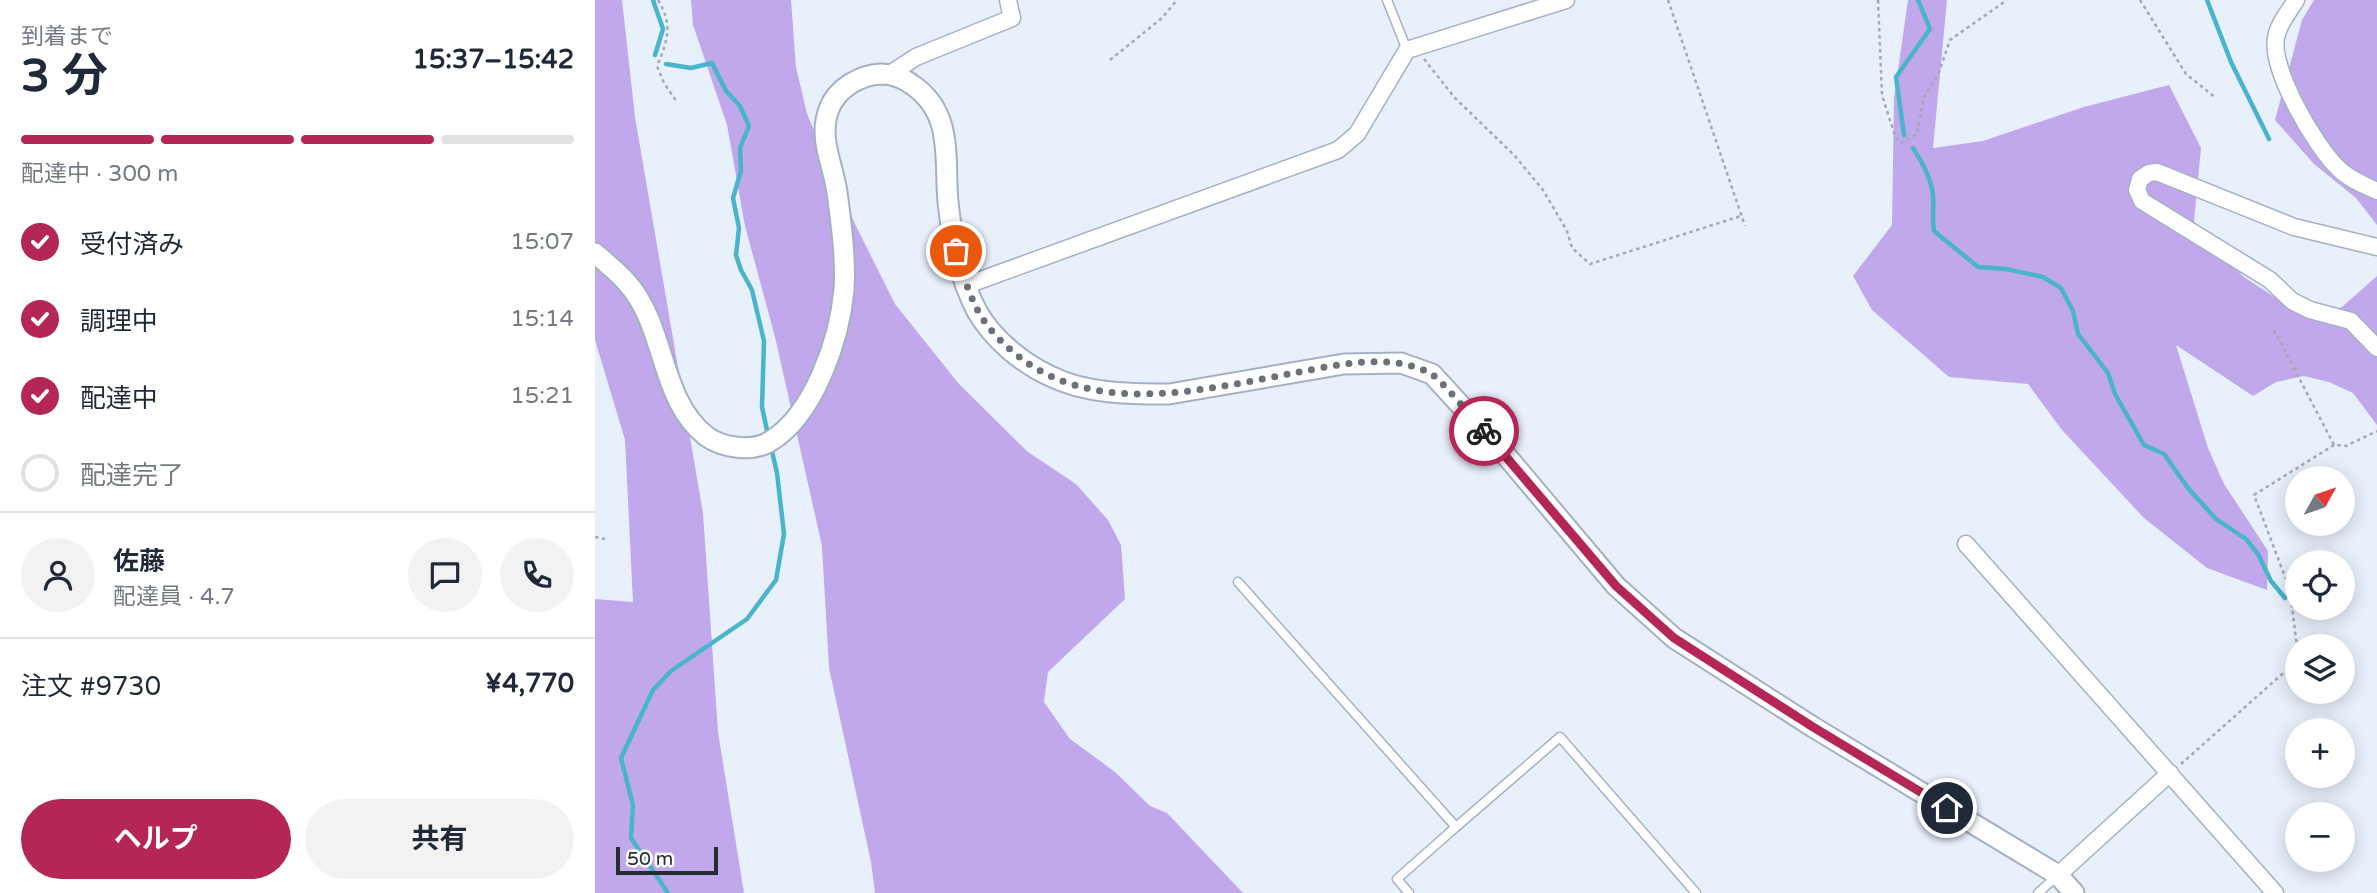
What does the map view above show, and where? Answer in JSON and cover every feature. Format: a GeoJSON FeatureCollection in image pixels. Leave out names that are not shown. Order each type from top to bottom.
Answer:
{"type":"FeatureCollection","features":[{"type":"Feature","properties":{"kind":"street"},"geometry":{"type":"LineString","coordinates":[[890,74],[916,57],[1012,18],[1008,0]]}},
{"type":"Feature","properties":{"kind":"street"},"geometry":{"type":"LineString","coordinates":[[967,285],[1338,150],[1357,134],[1413,48],[1566,0]]}},
{"type":"Feature","properties":{"kind":"street"},"geometry":{"type":"LineString","coordinates":[[2296,0],[2283,19],[2276,38],[2276,59],[2293,100],[2317,142],[2339,170],[2377,191]]}},
{"type":"Feature","properties":{"kind":"street"},"geometry":{"type":"LineString","coordinates":[[595,253],[617,271],[640,300],[653,327],[675,393],[689,418],[705,435],[721,444],[730,446],[769,441],[797,416],[814,391],[830,352],[844,288],[836,188],[824,136],[829,108],[851,83],[868,75],[890,74],[910,83],[929,97],[939,114],[945,133],[948,203],[956,251],[967,285],[979,313],[997,338],[1023,360],[1052,377],[1116,393],[1169,394],[1344,364],[1401,363],[1432,374],[1498,446],[1616,586],[1674,638],[1813,727],[2058,875],[2074,893]]}},
{"type":"Feature","properties":{"kind":"street"},"geometry":{"type":"LineString","coordinates":[[2377,247],[2294,227],[2157,172],[2148,173],[2140,179],[2137,190],[2142,201],[2270,280],[2292,301],[2311,310],[2351,321],[2377,348]]}},
{"type":"Feature","properties":{"kind":"street"},"geometry":{"type":"LineString","coordinates":[[1966,544],[2275,893]]}},
{"type":"Feature","properties":{"kind":"street"},"geometry":{"type":"LineString","coordinates":[[2058,875],[2170,773]]}},
{"type":"Feature","properties":{"kind":"lane"},"geometry":{"type":"LineString","coordinates":[[1387,0],[1413,48]]}},
{"type":"Feature","properties":{"kind":"lane"},"geometry":{"type":"LineString","coordinates":[[1238,582],[1457,826]]}},
{"type":"Feature","properties":{"kind":"lane"},"geometry":{"type":"LineString","coordinates":[[1409,893],[1397,879],[1560,737],[1696,893]]}},
{"type":"Feature","properties":{"kind":"lane"},"geometry":{"type":"LineString","coordinates":[[2038,893],[2058,875]]}},
{"type":"Feature","properties":{"kind":"path"},"geometry":{"type":"LineString","coordinates":[[658,0],[669,28],[667,42],[657,66],[664,83],[677,102]]}},
{"type":"Feature","properties":{"kind":"path"},"geometry":{"type":"LineString","coordinates":[[1110,60],[1162,18],[1177,0]]}},
{"type":"Feature","properties":{"kind":"path"},"geometry":{"type":"LineString","coordinates":[[1668,0],[1745,226]]}},
{"type":"Feature","properties":{"kind":"path"},"geometry":{"type":"LineString","coordinates":[[1878,0],[1882,95],[1896,139],[1902,143],[1917,134],[1924,97],[1938,75],[1950,40],[2007,0]]}},
{"type":"Feature","properties":{"kind":"path"},"geometry":{"type":"LineString","coordinates":[[2140,0],[2186,74],[2216,98]]}},
{"type":"Feature","properties":{"kind":"path"},"geometry":{"type":"LineString","coordinates":[[1413,48],[1455,98],[1514,155],[1543,190],[1567,231],[1572,248],[1590,264],[1741,215]]}},
{"type":"Feature","properties":{"kind":"path"},"geometry":{"type":"LineString","coordinates":[[2274,330],[2334,445]]}},
{"type":"Feature","properties":{"kind":"path"},"geometry":{"type":"LineString","coordinates":[[2295,634],[2290,590],[2254,495],[2334,445],[2346,446],[2377,431]]}},
{"type":"Feature","properties":{"kind":"path"},"geometry":{"type":"LineString","coordinates":[[595,537],[605,539]]}},
{"type":"Feature","properties":{"kind":"path"},"geometry":{"type":"LineString","coordinates":[[2170,773],[2285,670]]}},
{"type":"Feature","properties":{"kind":"shaded area"},"geometry":{"type":"Polygon","coordinates":[[[595,0],[622,0],[635,117],[703,513],[718,732],[744,893],[595,893],[595,599],[633,602],[625,440],[595,340],[595,0]]]}},
{"type":"Feature","properties":{"kind":"shaded area"},"geometry":{"type":"Polygon","coordinates":[[[691,0],[791,0],[796,67],[807,114],[855,224],[895,304],[959,384],[1028,452],[1076,484],[1108,520],[1121,545],[1125,599],[1048,672],[1044,702],[1070,739],[1115,772],[1150,806],[1167,813],[1243,893],[875,893],[871,862],[829,668],[822,546],[775,337],[745,226],[727,125],[693,25],[691,0]]]}},
{"type":"Feature","properties":{"kind":"shaded area"},"geometry":{"type":"Polygon","coordinates":[[[1908,0],[1947,0],[1933,148],[1983,141],[2084,107],[2169,85],[2201,148],[2194,221],[2219,253],[2244,277],[2297,312],[2319,314],[2342,307],[2377,276],[2377,425],[2353,393],[2329,382],[2304,376],[2276,382],[2253,396],[2176,345],[2208,448],[2224,484],[2268,551],[2267,590],[2207,568],[2144,518],[2062,430],[2028,384],[1949,377],[1872,310],[1853,276],[1892,225],[1894,98],[1908,0]]]}},
{"type":"Feature","properties":{"kind":"shaded area"},"geometry":{"type":"Polygon","coordinates":[[[2314,0],[2377,0],[2377,225],[2356,198],[2314,164],[2275,120],[2302,20],[2314,0]]]}},
{"type":"Feature","properties":{"kind":"waterway"},"geometry":{"type":"LineString","coordinates":[[653,0],[663,29],[655,55]]}},
{"type":"Feature","properties":{"kind":"waterway"},"geometry":{"type":"LineString","coordinates":[[1904,135],[1896,77],[1930,29],[1918,0]]}},
{"type":"Feature","properties":{"kind":"waterway"},"geometry":{"type":"LineString","coordinates":[[2207,0],[2231,62],[2269,139]]}},
{"type":"Feature","properties":{"kind":"waterway"},"geometry":{"type":"LineString","coordinates":[[666,64],[691,68],[712,63],[726,91],[740,106],[749,126],[740,148],[741,171],[733,198],[739,228],[736,255],[752,290],[764,341],[762,407],[768,435]]}},
{"type":"Feature","properties":{"kind":"waterway"},"geometry":{"type":"LineString","coordinates":[[1913,148],[1931,183],[1934,231],[1978,267],[2006,269],[2043,277],[2061,288],[2073,311],[2078,334],[2108,373],[2115,394],[2144,445],[2164,454],[2188,488],[2216,519],[2246,539],[2258,554],[2271,581],[2285,598]]}},
{"type":"Feature","properties":{"kind":"waterway"},"geometry":{"type":"LineString","coordinates":[[668,893],[631,838],[633,805],[621,758],[653,690],[671,671],[747,619],[776,580],[784,534],[771,447]]}},
{"type":"Feature","properties":{"kind":"way so far"},"geometry":{"type":"LineString","coordinates":[[956,251],[979,313],[997,338],[1023,360],[1052,377],[1116,393],[1169,394],[1344,364],[1401,363],[1432,374],[1484,431]]}},
{"type":"Feature","properties":{"kind":"route"},"geometry":{"type":"LineString","coordinates":[[1484,431],[1616,586],[1674,638],[1947,808]]}}]}
